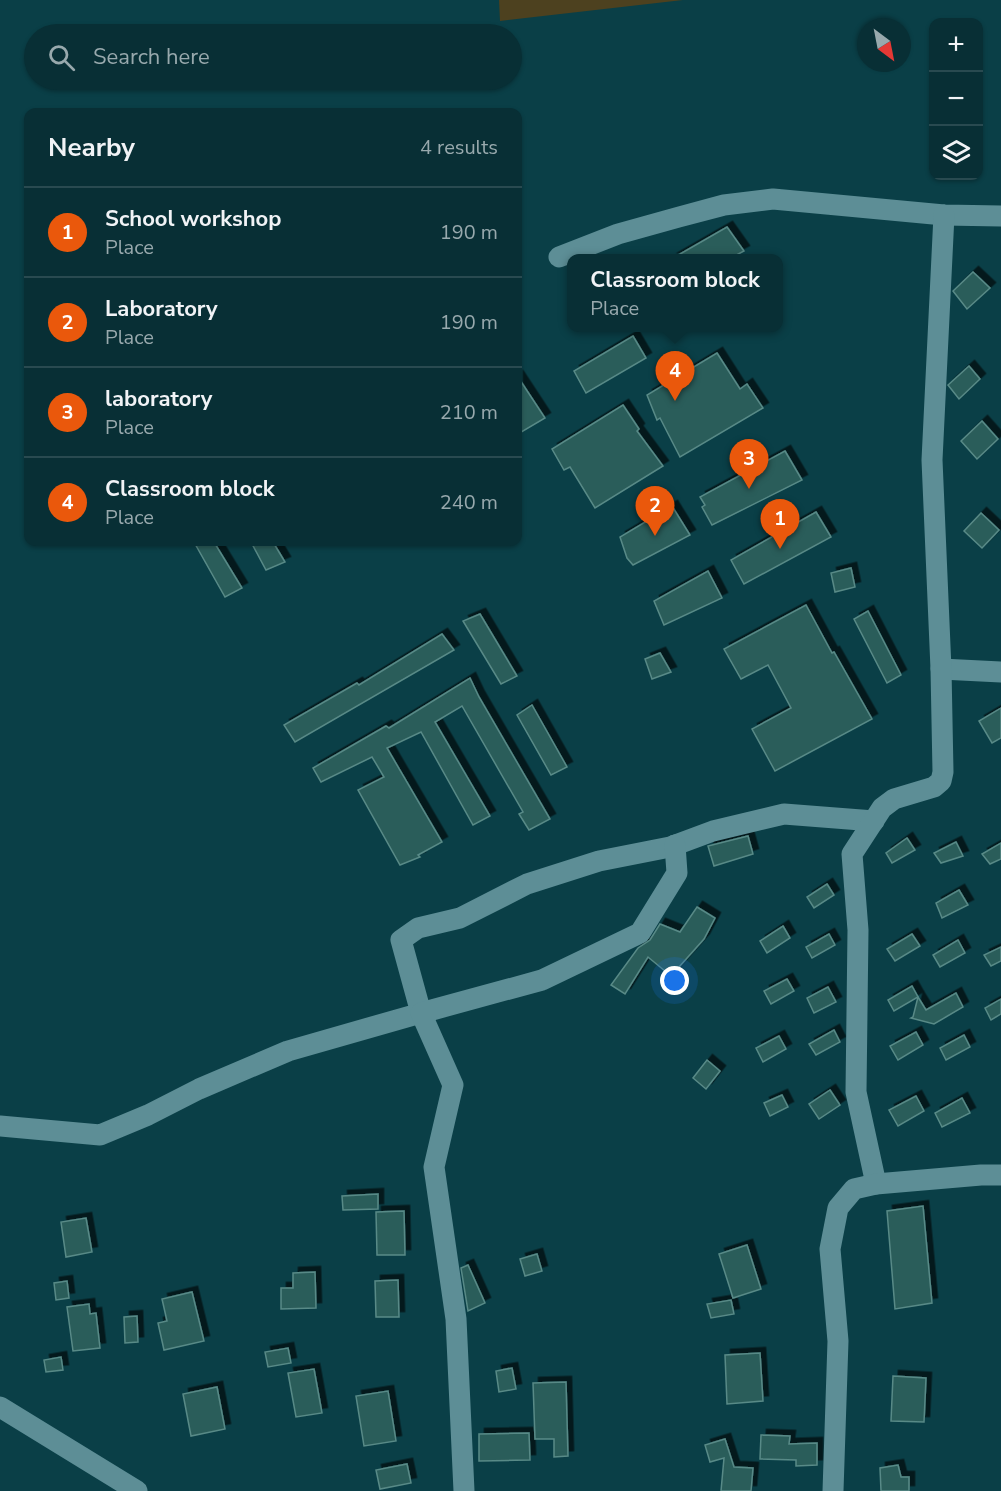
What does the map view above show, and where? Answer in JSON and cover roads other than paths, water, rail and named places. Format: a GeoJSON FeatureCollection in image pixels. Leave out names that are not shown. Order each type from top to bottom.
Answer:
{"type":"FeatureCollection","features":[{"type":"Feature","properties":{"kind":"street"},"geometry":{"type":"LineString","coordinates":[[558,257],[618,234],[679,217],[724,205],[773,199],[944,214],[1001,216]]}},
{"type":"Feature","properties":{"kind":"street"},"geometry":{"type":"LineString","coordinates":[[876,1184],[856,1092],[858,930],[852,854],[882,808],[894,799],[933,787],[941,781],[943,772],[932,460],[944,214]]}},
{"type":"Feature","properties":{"kind":"street"},"geometry":{"type":"LineString","coordinates":[[941,669],[1001,672]]}},
{"type":"Feature","properties":{"kind":"street"},"geometry":{"type":"LineString","coordinates":[[464,1491],[456,1319],[434,1167],[453,1085],[421,1013],[401,939],[418,928],[460,918],[527,884],[599,861],[675,845],[713,831],[784,814],[874,820]]}},
{"type":"Feature","properties":{"kind":"street"},"geometry":{"type":"LineString","coordinates":[[0,1126],[100,1135],[288,1051],[543,980],[640,933],[677,873],[675,845]]}},
{"type":"Feature","properties":{"kind":"street"},"geometry":{"type":"LineString","coordinates":[[833,1491],[838,1341],[830,1249],[838,1208],[854,1189],[876,1184],[1001,1175]]}},
{"type":"Feature","properties":{"kind":"street"},"geometry":{"type":"LineString","coordinates":[[0,1407],[137,1491]]}},
{"type":"Feature","properties":{"kind":"place","name":"Classroom block"},"geometry":{"type":"Point","coordinates":[675,401]}},
{"type":"Feature","properties":{"kind":"place","name":"laboratory"},"geometry":{"type":"Point","coordinates":[749,489]}},
{"type":"Feature","properties":{"kind":"place","name":"Laboratory"},"geometry":{"type":"Point","coordinates":[655,536]}},
{"type":"Feature","properties":{"kind":"place","name":"School workshop"},"geometry":{"type":"Point","coordinates":[780,549]}}]}
